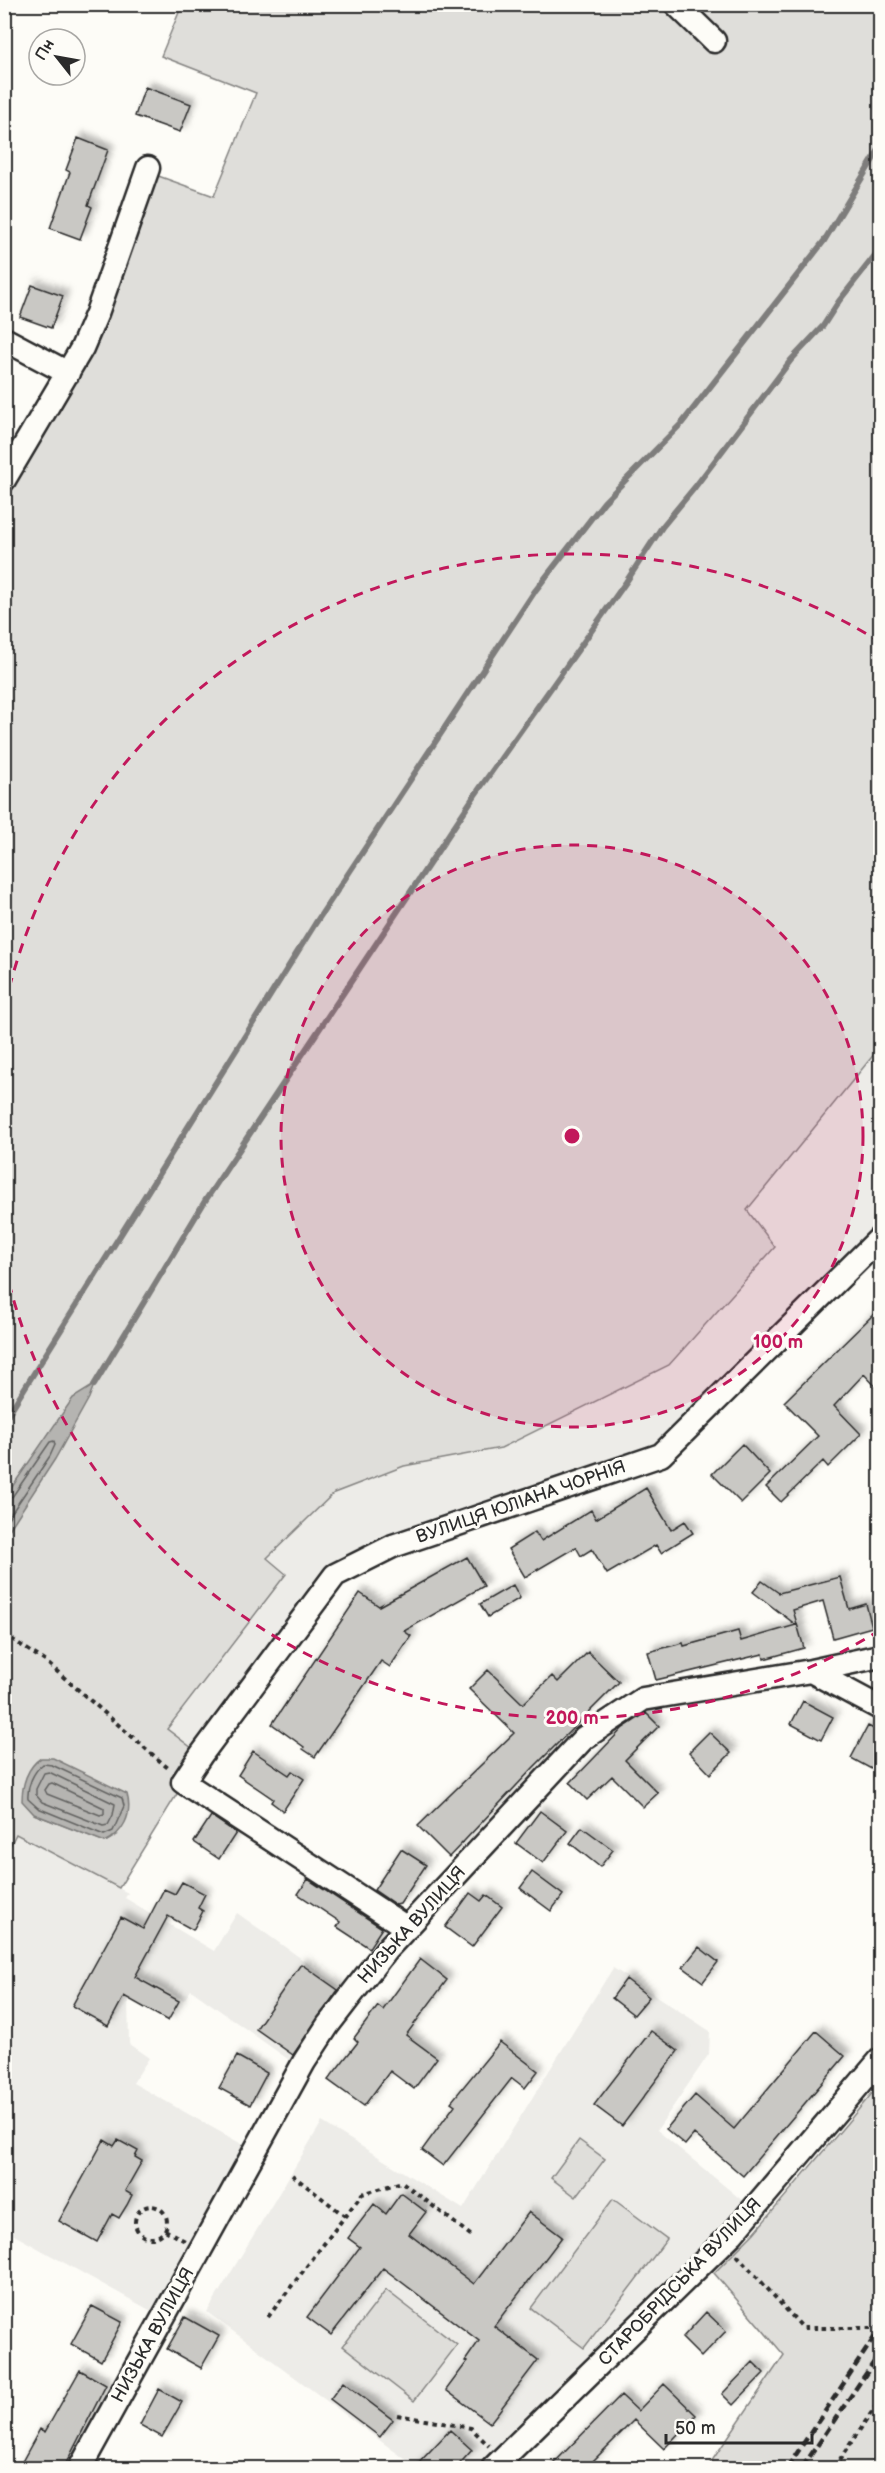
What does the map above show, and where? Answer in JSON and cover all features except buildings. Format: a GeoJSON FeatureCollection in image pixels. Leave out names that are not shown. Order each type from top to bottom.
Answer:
{"type":"FeatureCollection","features":[{"type":"Feature","properties":{"kind":"street"},"geometry":{"type":"LineString","coordinates":[[676,4],[714,41]]}},
{"type":"Feature","properties":{"kind":"street"},"geometry":{"type":"LineString","coordinates":[[4,480],[68,373],[98,313],[148,168]]}},
{"type":"Feature","properties":{"kind":"street"},"geometry":{"type":"LineString","coordinates":[[4,339],[68,373]]}},
{"type":"Feature","properties":{"kind":"street","name":"ВУЛИЦЯ ЮЛІАНА ЧОРНІЯ"},"geometry":{"type":"LineString","coordinates":[[183,1782],[335,1575],[393,1546],[661,1455],[880,1238]]}},
{"type":"Feature","properties":{"kind":"street","name":"НИЗЬКА ВУЛИЦЯ"},"geometry":{"type":"LineString","coordinates":[[80,2469],[311,2051],[386,1950],[584,1738],[643,1699],[811,1671],[880,1656]]}},
{"type":"Feature","properties":{"kind":"street"},"geometry":{"type":"LineString","coordinates":[[811,1671],[880,1708]]}},
{"type":"Feature","properties":{"kind":"street"},"geometry":{"type":"LineString","coordinates":[[183,1782],[407,1928]]}},
{"type":"Feature","properties":{"kind":"street","name":"СТАРОБРІДСЬКА ВУЛИЦЯ"},"geometry":{"type":"LineString","coordinates":[[494,2460],[732,2234],[880,2060]]}},
{"type":"Feature","properties":{"kind":"path"},"geometry":{"type":"LineString","coordinates":[[4,1634],[45,1661],[183,1782]]}},
{"type":"Feature","properties":{"kind":"path"},"geometry":{"type":"LineString","coordinates":[[292,2175],[345,2216]]}},
{"type":"Feature","properties":{"kind":"path"},"geometry":{"type":"LineString","coordinates":[[268,2316],[362,2194],[402,2182],[473,2237]]}},
{"type":"Feature","properties":{"kind":"path"},"geometry":{"type":"LineString","coordinates":[[152,2205],[157,2207],[165,2215],[165,2230],[156,2237],[147,2237],[138,2232],[135,2217],[141,2208],[152,2205]]}},
{"type":"Feature","properties":{"kind":"path"},"geometry":{"type":"LineString","coordinates":[[165,2230],[193,2245]]}},
{"type":"Feature","properties":{"kind":"path"},"geometry":{"type":"LineString","coordinates":[[732,2234],[735,2252],[803,2328],[880,2328]]}},
{"type":"Feature","properties":{"kind":"path"},"geometry":{"type":"LineString","coordinates":[[834,2469],[880,2400]]}},
{"type":"Feature","properties":{"kind":"path"},"geometry":{"type":"LineString","coordinates":[[397,2415],[471,2428],[494,2460]]}},
{"type":"Feature","properties":{"kind":"shaded area"},"geometry":{"type":"Polygon","coordinates":[[[182,5],[880,5],[880,1047],[747,1210],[775,1247],[669,1365],[501,1448],[404,1466],[334,1493],[267,1558],[286,1574],[167,1729],[201,1755],[119,1888],[16,1834],[5,1856],[5,502],[78,378],[150,173],[214,196],[256,93],[161,56],[182,5]],[[34,1814],[105,1842],[117,1835],[34,1814]]]}},
{"type":"Feature","properties":{"kind":"shaded area"},"geometry":{"type":"Polygon","coordinates":[[[880,1047],[880,1238],[661,1455],[335,1575],[201,1755],[166,1729],[286,1574],[267,1558],[334,1493],[404,1466],[501,1448],[774,1247],[747,1210],[880,1047]]]}},
{"type":"Feature","properties":{"kind":"shaded area"},"geometry":{"type":"Polygon","coordinates":[[[16,1834],[128,1893],[125,1898],[214,1951],[237,1913],[344,1989],[292,2062],[191,1990],[184,2000],[140,1977],[128,1998],[129,2044],[149,2058],[133,2083],[247,2147],[155,2313],[5,2230],[4,1856],[16,1834]]]}},
{"type":"Feature","properties":{"kind":"shaded area"},"geometry":{"type":"Polygon","coordinates":[[[613,1968],[710,2031],[709,2054],[657,2130],[744,2202],[476,2468],[417,2468],[207,2312],[322,2122],[463,2209],[613,1968]]]}},
{"type":"Feature","properties":{"kind":"shaded area"},"geometry":{"type":"Polygon","coordinates":[[[880,2084],[880,2455],[871,2468],[707,2468],[784,2355],[714,2273],[754,2233],[880,2084]]]}},
{"type":"Feature","properties":{"kind":"shaded area"},"geometry":{"type":"Polygon","coordinates":[[[579,2140],[605,2159],[576,2197],[551,2178],[579,2140]]]}},
{"type":"Feature","properties":{"kind":"shaded area"},"geometry":{"type":"Polygon","coordinates":[[[613,2199],[667,2239],[584,2348],[531,2308],[613,2199]]]}},
{"type":"Feature","properties":{"kind":"shaded area"},"geometry":{"type":"Polygon","coordinates":[[[386,2290],[457,2345],[414,2401],[343,2346],[386,2290]]]}},
{"type":"Feature","properties":{"kind":"water"},"geometry":{"type":"Polygon","coordinates":[[[94,1385],[55,1459],[5,1536],[5,1497],[73,1398],[94,1385]]]}},
{"type":"Feature","properties":{"kind":"water"},"geometry":{"type":"Polygon","coordinates":[[[41,1758],[53,1758],[127,1794],[129,1809],[125,1822],[117,1834],[105,1842],[34,1814],[22,1801],[23,1789],[29,1771],[41,1758]]]}},
{"type":"Feature","properties":{"kind":"waterway"},"geometry":{"type":"LineString","coordinates":[[4,1421],[315,924],[535,591],[604,502],[682,423],[824,241],[880,148]]}},
{"type":"Feature","properties":{"kind":"waterway"},"geometry":{"type":"LineString","coordinates":[[94,1385],[205,1201],[475,795],[626,582],[662,527],[791,360],[823,326],[839,301],[880,249]]}},
{"type":"Feature","properties":{"kind":"railway"},"geometry":{"type":"LineString","coordinates":[[787,2468],[880,2329]]}},
{"type":"Feature","properties":{"kind":"railway"},"geometry":{"type":"LineString","coordinates":[[802,2468],[880,2353]]}}]}
